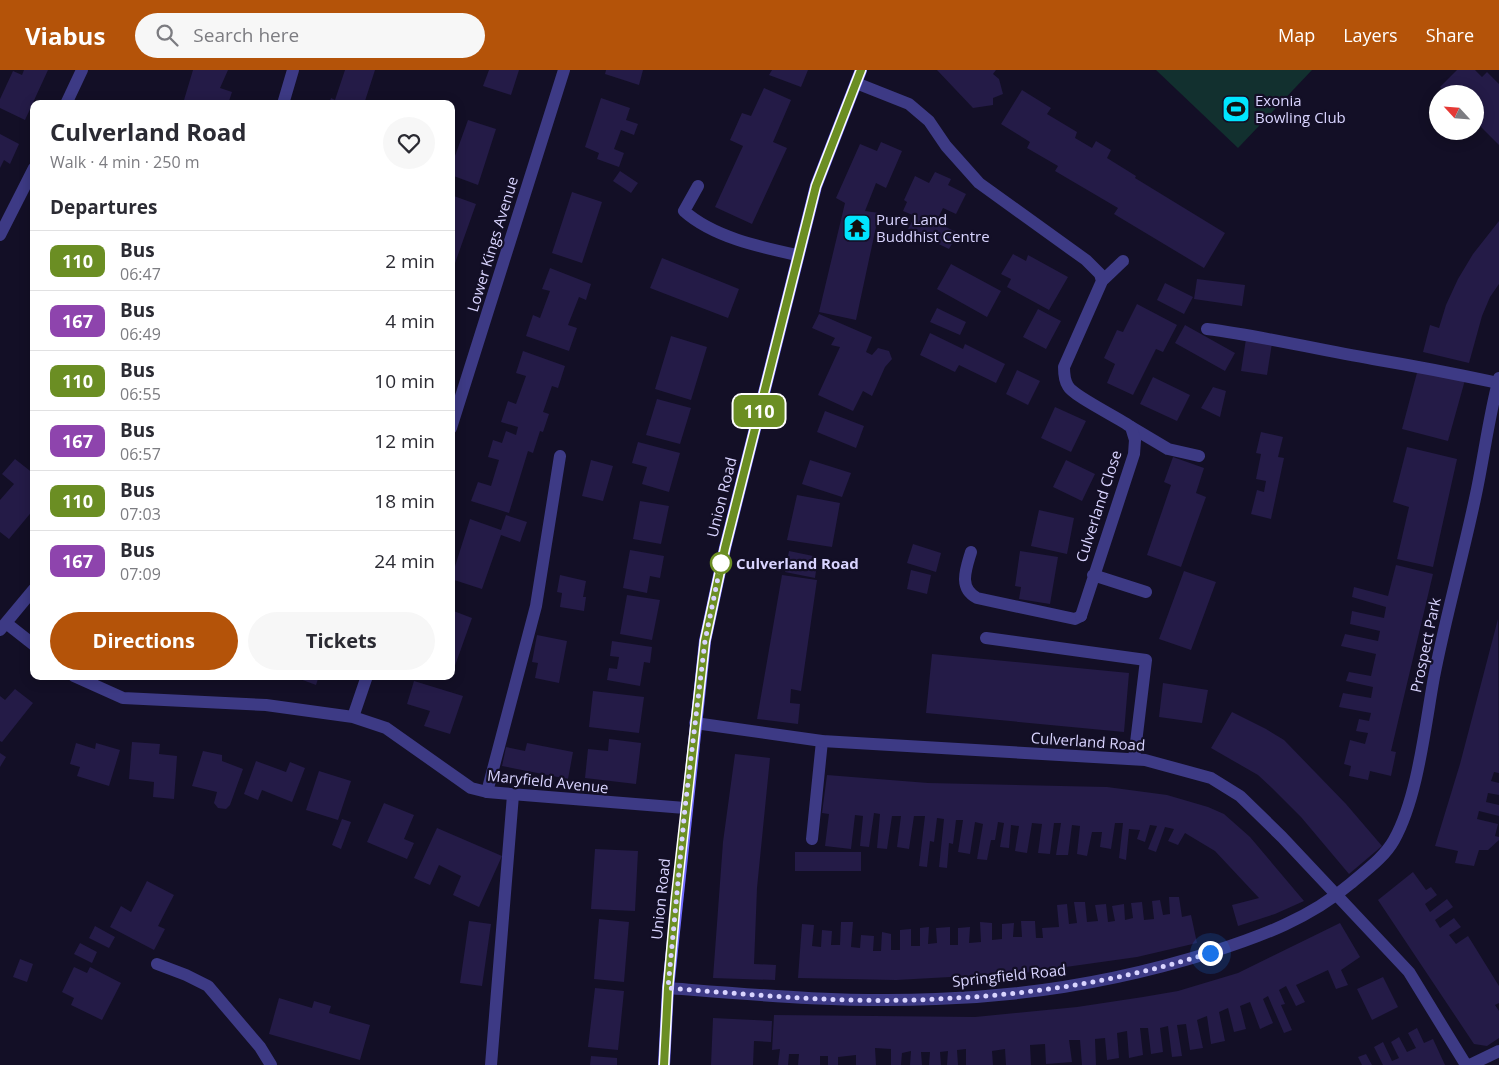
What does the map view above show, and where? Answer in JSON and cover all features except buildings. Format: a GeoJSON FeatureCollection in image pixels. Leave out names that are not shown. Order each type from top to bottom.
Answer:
{"type":"FeatureCollection","features":[{"type":"Feature","properties":{"kind":"street"},"geometry":{"type":"LineString","coordinates":[[68,100],[82,70]]}},
{"type":"Feature","properties":{"kind":"street"},"geometry":{"type":"LineString","coordinates":[[284,100],[293,70]]}},
{"type":"Feature","properties":{"kind":"street","name":"Lower Kings Avenue"},"geometry":{"type":"LineString","coordinates":[[455,415],[564,70]]}},
{"type":"Feature","properties":{"kind":"street","name":"Union Road"},"geometry":{"type":"LineString","coordinates":[[664,1065],[668,988],[685,808],[705,641],[725,548],[797,255],[816,186],[861,70]]}},
{"type":"Feature","properties":{"kind":"street"},"geometry":{"type":"LineString","coordinates":[[856,83],[909,104],[929,122],[946,146],[979,183],[1086,260],[1100,274],[1102,282]]}},
{"type":"Feature","properties":{"kind":"street"},"geometry":{"type":"LineString","coordinates":[[0,235],[30,176]]}},
{"type":"Feature","properties":{"kind":"street"},"geometry":{"type":"LineString","coordinates":[[698,186],[684,211],[692,218],[727,235],[768,249],[797,255]]}},
{"type":"Feature","properties":{"kind":"street"},"geometry":{"type":"LineString","coordinates":[[1123,262],[1102,282],[1064,367],[1064,376],[1068,388],[1168,449],[1199,456]]}},
{"type":"Feature","properties":{"kind":"street"},"geometry":{"type":"LineString","coordinates":[[1208,328],[1498,381]]}},
{"type":"Feature","properties":{"kind":"street","name":"Prospect Park"},"geometry":{"type":"LineString","coordinates":[[1337,895],[1381,856],[1393,842],[1406,810],[1413,785],[1443,634],[1476,494],[1498,381]]}},
{"type":"Feature","properties":{"kind":"street","name":"Culverland Close"},"geometry":{"type":"LineString","coordinates":[[971,552],[965,575],[965,584],[969,594],[978,598],[1033,611],[1076,619],[1081,616],[1134,454],[1135,440],[1131,427]]}},
{"type":"Feature","properties":{"kind":"street"},"geometry":{"type":"LineString","coordinates":[[487,792],[536,606],[560,456]]}},
{"type":"Feature","properties":{"kind":"street","name":"Culverland Close"},"geometry":{"type":"LineString","coordinates":[[1094,575],[1146,592]]}},
{"type":"Feature","properties":{"kind":"street"},"geometry":{"type":"LineString","coordinates":[[30,594],[3,627],[30,643]]}},
{"type":"Feature","properties":{"kind":"street"},"geometry":{"type":"LineString","coordinates":[[986,638],[1146,660],[1134,759]]}},
{"type":"Feature","properties":{"kind":"street","name":"Maryfield Avenue"},"geometry":{"type":"LineString","coordinates":[[83,680],[123,698],[266,705],[353,717],[386,728],[471,788],[487,792],[685,808]]}},
{"type":"Feature","properties":{"kind":"street"},"geometry":{"type":"LineString","coordinates":[[353,717],[366,680]]}},
{"type":"Feature","properties":{"kind":"street","name":"Culverland Road"},"geometry":{"type":"LineString","coordinates":[[695,723],[822,741],[1145,760],[1211,778],[1240,796],[1409,972],[1466,1065]]}},
{"type":"Feature","properties":{"kind":"street"},"geometry":{"type":"LineString","coordinates":[[812,839],[822,741]]}},
{"type":"Feature","properties":{"kind":"street"},"geometry":{"type":"LineString","coordinates":[[491,1065],[513,795]]}},
{"type":"Feature","properties":{"kind":"street","name":"Springfield Road"},"geometry":{"type":"LineString","coordinates":[[668,988],[768,996],[928,999],[1050,989],[1166,966],[1227,947],[1295,922],[1337,895]]}},
{"type":"Feature","properties":{"kind":"street"},"geometry":{"type":"LineString","coordinates":[[157,964],[186,974],[208,986],[260,1047],[271,1065]]}},
{"type":"Feature","properties":{"kind":"street"},"geometry":{"type":"LineString","coordinates":[[1470,1065],[1499,1051]]}},
{"type":"Feature","properties":{"kind":"green space","name":"Exonia Bowling Club"},"geometry":{"type":"Polygon","coordinates":[[[1156,70],[1312,70],[1238,148],[1156,70]]]}},
{"type":"Feature","properties":{"kind":"bus line","name":"110"},"geometry":{"type":"LineString","coordinates":[[664,1065],[668,988],[676,898],[705,641],[725,548],[816,186],[861,70]]}},
{"type":"Feature","properties":{"kind":"place","name":"Exonia Bowling Club"},"geometry":{"type":"Point","coordinates":[1236,109]}},
{"type":"Feature","properties":{"kind":"place","name":"Pure Land Buddhist Centre"},"geometry":{"type":"Point","coordinates":[857,228]}},
{"type":"Feature","properties":{"kind":"place","name":"Culverland Road"},"geometry":{"type":"Point","coordinates":[721,563]}},
{"type":"Feature","properties":{"kind":"route"},"geometry":{"type":"LineString","coordinates":[[721,563],[705,641],[685,808],[668,988],[836,999],[937,999],[1050,989],[1113,978],[1174,964],[1210,953]]}}]}
